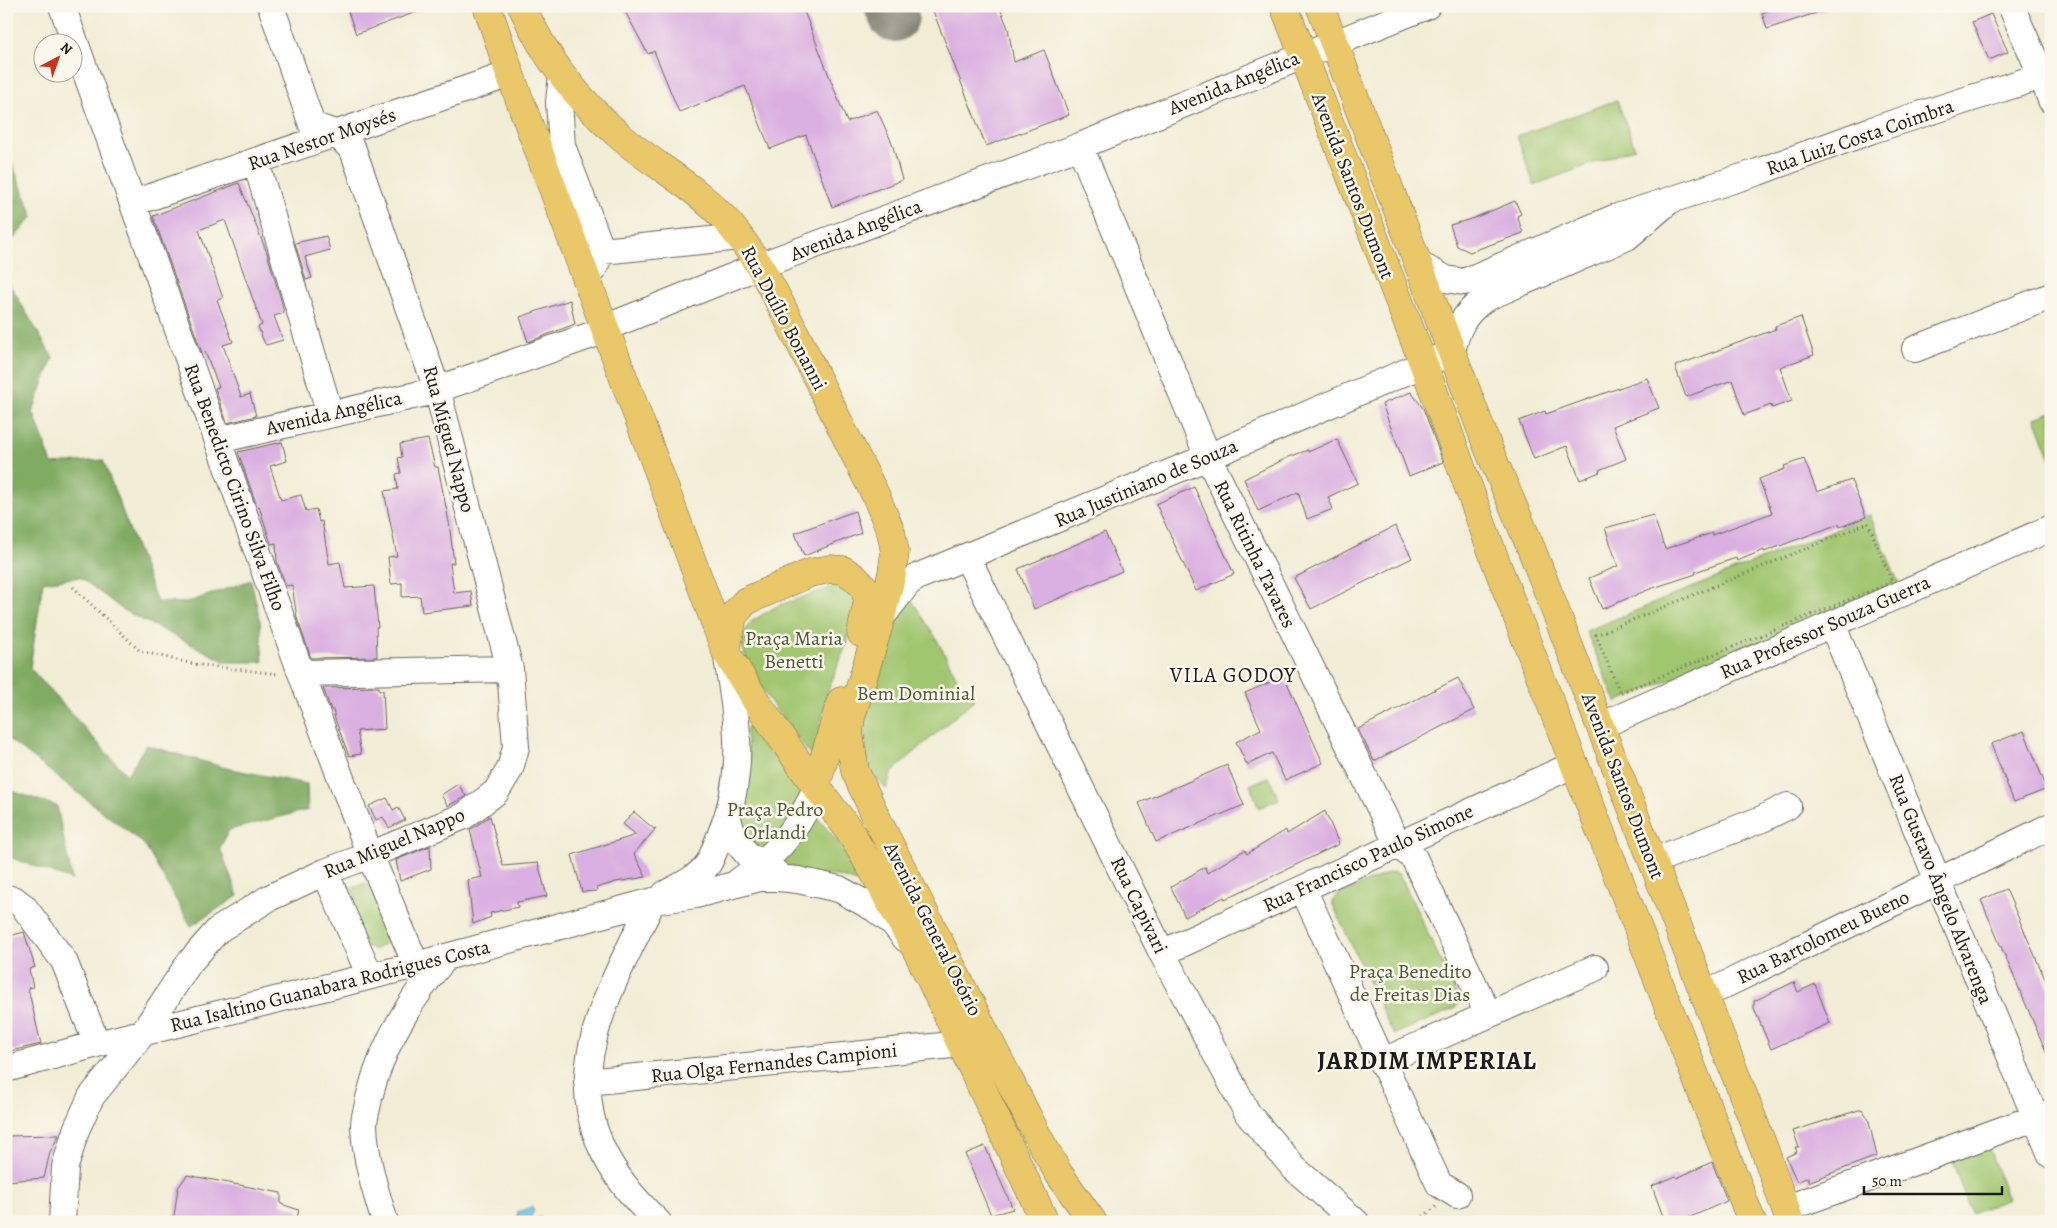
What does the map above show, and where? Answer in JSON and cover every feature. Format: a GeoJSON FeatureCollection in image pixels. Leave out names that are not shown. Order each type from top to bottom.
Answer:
{"type":"FeatureCollection","features":[{"type":"Feature","properties":{"kind":"main road","name":"Avenida General Osório"},"geometry":{"type":"LineString","coordinates":[[486,6],[726,652],[758,704],[849,830],[920,955],[962,1044],[1036,1217]]}},
{"type":"Feature","properties":{"kind":"main road","name":"Rua Duílio Bonanni"},"geometry":{"type":"LineString","coordinates":[[522,6],[533,32],[562,75],[590,108],[622,138],[712,205],[740,237],[769,282],[876,496],[891,532],[895,552],[881,618]]}},
{"type":"Feature","properties":{"kind":"main road","name":"Avenida Santos Dumont"},"geometry":{"type":"LineString","coordinates":[[1284,6],[1317,96],[1424,365],[1495,560],[1752,1222]]}},
{"type":"Feature","properties":{"kind":"main road","name":"Avenida Santos Dumont"},"geometry":{"type":"LineString","coordinates":[[1320,6],[1489,450],[1531,548],[1765,1151],[1788,1215]]}},
{"type":"Feature","properties":{"kind":"main road"},"geometry":{"type":"LineString","coordinates":[[726,652],[733,616],[746,602],[810,573],[830,569],[843,570],[864,587],[868,600],[863,628],[816,786]]}},
{"type":"Feature","properties":{"kind":"main road","name":"Avenida General Osório"},"geometry":{"type":"LineString","coordinates":[[881,618],[851,717],[850,748],[855,771],[878,821],[1038,1137],[1059,1174],[1092,1222]]}},
{"type":"Feature","properties":{"kind":"main road"},"geometry":{"type":"LineString","coordinates":[[851,717],[851,666],[881,618]]}},
{"type":"Feature","properties":{"kind":"street","name":"Rua Benedicto Cirino Silva Filho"},"geometry":{"type":"LineString","coordinates":[[62,6],[302,673],[370,855],[406,967],[401,985],[404,1013]]}},
{"type":"Feature","properties":{"kind":"street"},"geometry":{"type":"LineString","coordinates":[[271,6],[312,125],[337,134]]}},
{"type":"Feature","properties":{"kind":"street","name":"Avenida Angélica"},"geometry":{"type":"LineString","coordinates":[[218,440],[437,389],[606,330],[617,323],[759,266],[1080,146],[1427,6]]}},
{"type":"Feature","properties":{"kind":"street"},"geometry":{"type":"LineString","coordinates":[[2010,6],[2046,74],[2051,100]]}},
{"type":"Feature","properties":{"kind":"street","name":"Rua Nestor Moysés"},"geometry":{"type":"LineString","coordinates":[[133,203],[510,74]]}},
{"type":"Feature","properties":{"kind":"street","name":"Rua Luiz Costa Coimbra"},"geometry":{"type":"LineString","coordinates":[[1452,352],[1458,327],[1477,304],[1670,201],[1758,172],[1872,130],[2046,74]]}},
{"type":"Feature","properties":{"kind":"street"},"geometry":{"type":"LineString","coordinates":[[562,75],[559,102],[562,146],[602,251],[588,280]]}},
{"type":"Feature","properties":{"kind":"street"},"geometry":{"type":"LineString","coordinates":[[530,126],[562,146]]}},
{"type":"Feature","properties":{"kind":"street","name":"Rua Miguel Nappo"},"geometry":{"type":"LineString","coordinates":[[62,1222],[65,1167],[76,1130],[91,1097],[143,1033],[189,963],[218,930],[269,898],[325,872],[464,816],[496,792],[510,769],[516,747],[510,669],[437,389],[353,150],[337,134]]}},
{"type":"Feature","properties":{"kind":"street","name":"Rua Ritinha Tavares"},"geometry":{"type":"LineString","coordinates":[[1080,146],[1208,457],[1398,845]]}},
{"type":"Feature","properties":{"kind":"street"},"geometry":{"type":"LineString","coordinates":[[256,162],[330,414]]}},
{"type":"Feature","properties":{"kind":"street","name":"Rua Luiz Costa Coimbra"},"geometry":{"type":"LineString","coordinates":[[1420,265],[1446,279],[1464,282],[1623,227]]}},
{"type":"Feature","properties":{"kind":"street"},"geometry":{"type":"LineString","coordinates":[[602,251],[740,237]]}},
{"type":"Feature","properties":{"kind":"street"},"geometry":{"type":"LineString","coordinates":[[1914,349],[2051,296]]}},
{"type":"Feature","properties":{"kind":"street"},"geometry":{"type":"LineString","coordinates":[[1424,365],[1452,352]]}},
{"type":"Feature","properties":{"kind":"street","name":"Rua Justiniano de Souza"},"geometry":{"type":"LineString","coordinates":[[881,618],[908,583],[919,576],[1208,457],[1424,365]]}},
{"type":"Feature","properties":{"kind":"street","name":"Rua Professor Souza Guerra"},"geometry":{"type":"LineString","coordinates":[[1600,726],[2051,528]]}},
{"type":"Feature","properties":{"kind":"street","name":"Rua Capivari"},"geometry":{"type":"LineString","coordinates":[[967,557],[1162,953],[1248,1114],[1294,1168],[1356,1222]]}},
{"type":"Feature","properties":{"kind":"street","name":"Rua Gustavo Ângelo Alvarenga"},"geometry":{"type":"LineString","coordinates":[[1832,624],[1938,881],[2043,1115],[2051,1155]]}},
{"type":"Feature","properties":{"kind":"street","name":"Rua Isaltino Guanabara Rodrigues Costa"},"geometry":{"type":"LineString","coordinates":[[653,901],[694,878],[708,864],[728,818],[735,793],[738,760],[736,720],[726,652]]}},
{"type":"Feature","properties":{"kind":"street"},"geometry":{"type":"LineString","coordinates":[[302,673],[510,669]]}},
{"type":"Feature","properties":{"kind":"street","name":"Rua Francisco Paulo Simone"},"geometry":{"type":"LineString","coordinates":[[1162,953],[1574,764]]}},
{"type":"Feature","properties":{"kind":"street","name":"Rua Isaltino Guanabara Rodrigues Costa"},"geometry":{"type":"LineString","coordinates":[[730,887],[762,865],[798,824],[810,804],[816,786]]}},
{"type":"Feature","properties":{"kind":"street"},"geometry":{"type":"LineString","coordinates":[[1653,861],[1762,819],[1788,806]]}},
{"type":"Feature","properties":{"kind":"street"},"geometry":{"type":"LineString","coordinates":[[728,818],[733,837],[748,855],[775,872],[798,880]]}},
{"type":"Feature","properties":{"kind":"street","name":"Rua Bartolomeu Bueno"},"geometry":{"type":"LineString","coordinates":[[1704,996],[2051,826]]}},
{"type":"Feature","properties":{"kind":"street"},"geometry":{"type":"LineString","coordinates":[[1398,845],[1414,858],[1488,1014]]}},
{"type":"Feature","properties":{"kind":"street"},"geometry":{"type":"LineString","coordinates":[[325,872],[370,976]]}},
{"type":"Feature","properties":{"kind":"street","name":"Rua Isaltino Guanabara Rodrigues Costa"},"geometry":{"type":"LineString","coordinates":[[6,1069],[97,1044],[445,958],[653,901],[696,895],[760,878],[798,880],[839,889],[893,923],[920,955]]}},
{"type":"Feature","properties":{"kind":"street"},"geometry":{"type":"LineString","coordinates":[[1303,889],[1381,1062],[1439,1184],[1457,1195]]}},
{"type":"Feature","properties":{"kind":"street"},"geometry":{"type":"LineString","coordinates":[[6,898],[15,900],[24,907],[64,962],[97,1044]]}},
{"type":"Feature","properties":{"kind":"street"},"geometry":{"type":"LineString","coordinates":[[653,901],[616,975],[594,1030],[587,1082],[590,1119],[601,1150],[624,1185],[641,1206],[658,1222]]}},
{"type":"Feature","properties":{"kind":"street"},"geometry":{"type":"LineString","coordinates":[[386,1222],[370,1176],[364,1123],[372,1089],[385,1050],[404,1013],[445,958]]}},
{"type":"Feature","properties":{"kind":"street"},"geometry":{"type":"LineString","coordinates":[[1381,1062],[1596,968]]}},
{"type":"Feature","properties":{"kind":"street","name":"Rua Olga Fernandes Campioni"},"geometry":{"type":"LineString","coordinates":[[587,1082],[962,1044]]}},
{"type":"Feature","properties":{"kind":"street"},"geometry":{"type":"LineString","coordinates":[[1788,1215],[2043,1115]]}},
{"type":"Feature","properties":{"kind":"path"},"geometry":{"type":"LineString","coordinates":[[1868,523],[1892,582],[1620,694],[1596,636],[1868,523]]}},
{"type":"Feature","properties":{"kind":"path"},"geometry":{"type":"LineString","coordinates":[[73,588],[140,651],[193,664],[286,676],[302,673]]}},
{"type":"Feature","properties":{"kind":"green space"},"geometry":{"type":"Polygon","coordinates":[[[1617,100],[1635,148],[1534,185],[1517,136],[1617,100]]]}},
{"type":"Feature","properties":{"kind":"green space"},"geometry":{"type":"Polygon","coordinates":[[[6,149],[33,216],[6,248],[6,149]]]}},
{"type":"Feature","properties":{"kind":"green space"},"geometry":{"type":"Polygon","coordinates":[[[6,278],[53,358],[33,411],[52,464],[103,460],[157,602],[186,603],[251,580],[260,620],[263,662],[226,662],[123,610],[80,577],[43,582],[30,668],[127,775],[146,745],[226,768],[307,784],[308,810],[229,830],[220,848],[238,896],[191,926],[144,844],[6,737],[6,278]]]}},
{"type":"Feature","properties":{"kind":"green space"},"geometry":{"type":"Polygon","coordinates":[[[2051,412],[2051,459],[2035,418],[2051,412]]]}},
{"type":"Feature","properties":{"kind":"green space"},"geometry":{"type":"Polygon","coordinates":[[[1870,515],[1900,586],[1616,702],[1586,631],[1870,515]]]}},
{"type":"Feature","properties":{"kind":"green space","name":"Praça Maria Benetti"},"geometry":{"type":"Polygon","coordinates":[[[838,585],[852,591],[860,610],[827,693],[814,759],[781,717],[759,684],[744,652],[740,637],[752,621],[777,606],[838,585]]]}},
{"type":"Feature","properties":{"kind":"green space","name":"Bem Dominial"},"geometry":{"type":"Polygon","coordinates":[[[911,599],[936,638],[966,695],[975,699],[892,772],[886,789],[868,768],[864,731],[871,689],[891,628],[911,599]]]}},
{"type":"Feature","properties":{"kind":"green space","name":"Praça Pedro Orlandi"},"geometry":{"type":"Polygon","coordinates":[[[750,723],[756,728],[820,821],[840,844],[863,884],[838,876],[795,873],[742,844],[737,811],[746,795],[749,760],[746,732],[750,723]]]}},
{"type":"Feature","properties":{"kind":"green space"},"geometry":{"type":"Polygon","coordinates":[[[1269,777],[1279,799],[1259,808],[1250,785],[1269,777]]]}},
{"type":"Feature","properties":{"kind":"green space"},"geometry":{"type":"Polygon","coordinates":[[[6,789],[57,806],[72,880],[6,856],[6,789]]]}},
{"type":"Feature","properties":{"kind":"green space","name":"Praça Benedito de Freitas Dias"},"geometry":{"type":"Polygon","coordinates":[[[1395,872],[1400,875],[1459,1002],[1454,1009],[1395,1034],[1390,1028],[1333,905],[1333,900],[1338,895],[1388,873],[1395,872]]]}},
{"type":"Feature","properties":{"kind":"green space"},"geometry":{"type":"Polygon","coordinates":[[[365,883],[376,891],[391,931],[386,943],[375,950],[365,945],[345,897],[352,888],[365,883]]]}},
{"type":"Feature","properties":{"kind":"green space"},"geometry":{"type":"Polygon","coordinates":[[[1988,1146],[2008,1199],[1971,1213],[1951,1159],[1988,1146]]]}},
{"type":"Feature","properties":{"kind":"water"},"geometry":{"type":"Polygon","coordinates":[[[531,1207],[534,1210],[531,1217],[534,1220],[540,1217],[542,1222],[518,1222],[518,1212],[531,1207]]]}},
{"type":"Feature","properties":{"kind":"building"},"geometry":{"type":"Polygon","coordinates":[[[346,6],[426,6],[427,8],[356,34],[346,6]]]}},
{"type":"Feature","properties":{"kind":"building"},"geometry":{"type":"Polygon","coordinates":[[[622,6],[802,6],[847,122],[877,110],[892,143],[902,180],[832,207],[806,135],[770,149],[745,86],[679,112],[654,51],[648,54],[622,6]]]}},
{"type":"Feature","properties":{"kind":"building"},"geometry":{"type":"Polygon","coordinates":[[[931,6],[999,6],[1008,28],[1014,62],[1044,50],[1069,115],[986,146],[931,6]]]}},
{"type":"Feature","properties":{"kind":"building"},"geometry":{"type":"Polygon","coordinates":[[[1780,6],[1827,6],[1828,9],[1767,29],[1762,13],[1780,6]]]}},
{"type":"Feature","properties":{"kind":"building"},"geometry":{"type":"Polygon","coordinates":[[[1991,14],[2008,52],[1989,60],[1972,22],[1991,14]]]}},
{"type":"Feature","properties":{"kind":"building"},"geometry":{"type":"Polygon","coordinates":[[[239,183],[267,253],[281,300],[284,313],[274,316],[283,340],[266,345],[264,342],[258,327],[262,325],[225,220],[199,230],[223,298],[217,300],[233,342],[223,345],[241,397],[250,394],[256,416],[227,423],[215,388],[219,387],[205,352],[202,353],[153,216],[239,183]]]}},
{"type":"Feature","properties":{"kind":"building"},"geometry":{"type":"Polygon","coordinates":[[[1515,201],[1521,214],[1517,216],[1523,233],[1470,252],[1457,246],[1450,225],[1474,218],[1515,201]]]}},
{"type":"Feature","properties":{"kind":"building"},"geometry":{"type":"Polygon","coordinates":[[[326,236],[330,250],[305,257],[312,278],[306,280],[295,243],[326,236]]]}},
{"type":"Feature","properties":{"kind":"building"},"geometry":{"type":"Polygon","coordinates":[[[570,300],[575,324],[528,342],[520,317],[570,300]]]}},
{"type":"Feature","properties":{"kind":"building"},"geometry":{"type":"Polygon","coordinates":[[[1801,317],[1814,355],[1780,367],[1792,401],[1772,408],[1771,405],[1744,415],[1732,380],[1686,397],[1675,366],[1776,329],[1775,326],[1801,317]]]}},
{"type":"Feature","properties":{"kind":"building"},"geometry":{"type":"Polygon","coordinates":[[[1647,378],[1659,408],[1613,426],[1626,459],[1580,480],[1567,446],[1534,459],[1519,421],[1545,411],[1546,414],[1647,378]]]}},
{"type":"Feature","properties":{"kind":"building"},"geometry":{"type":"Polygon","coordinates":[[[1411,392],[1423,408],[1443,462],[1409,476],[1382,404],[1411,392]]]}},
{"type":"Feature","properties":{"kind":"building"},"geometry":{"type":"Polygon","coordinates":[[[428,439],[435,467],[438,467],[449,522],[454,563],[450,563],[454,593],[471,591],[473,606],[422,612],[420,596],[402,597],[402,583],[391,584],[388,557],[397,556],[384,491],[398,489],[396,474],[401,473],[398,458],[402,457],[400,444],[428,439]]]}},
{"type":"Feature","properties":{"kind":"building"},"geometry":{"type":"Polygon","coordinates":[[[1337,439],[1358,483],[1328,497],[1333,509],[1307,519],[1298,492],[1258,511],[1244,479],[1289,457],[1308,450],[1308,452],[1337,439]]]}},
{"type":"Feature","properties":{"kind":"building"},"geometry":{"type":"Polygon","coordinates":[[[282,442],[287,461],[270,466],[281,500],[301,495],[306,511],[316,509],[319,522],[322,521],[329,564],[340,562],[345,588],[374,586],[378,627],[376,627],[377,657],[311,658],[297,618],[292,585],[286,586],[277,562],[276,543],[271,544],[259,506],[257,507],[238,452],[282,442]]]}},
{"type":"Feature","properties":{"kind":"building"},"geometry":{"type":"Polygon","coordinates":[[[1804,459],[1817,492],[1851,480],[1866,517],[1840,527],[1839,524],[1737,561],[1736,558],[1695,572],[1696,574],[1650,589],[1602,609],[1589,578],[1618,566],[1605,528],[1653,515],[1665,549],[1712,533],[1712,535],[1772,513],[1759,479],[1785,469],[1784,466],[1804,459]]]}},
{"type":"Feature","properties":{"kind":"building"},"geometry":{"type":"Polygon","coordinates":[[[1194,487],[1234,574],[1196,591],[1156,504],[1194,487]]]}},
{"type":"Feature","properties":{"kind":"building"},"geometry":{"type":"Polygon","coordinates":[[[855,511],[861,533],[804,556],[795,533],[855,511]]]}},
{"type":"Feature","properties":{"kind":"building"},"geometry":{"type":"Polygon","coordinates":[[[1395,526],[1412,558],[1311,609],[1294,578],[1395,526]]]}},
{"type":"Feature","properties":{"kind":"building"},"geometry":{"type":"Polygon","coordinates":[[[1105,532],[1122,571],[1034,609],[1018,569],[1105,532]]]}},
{"type":"Feature","properties":{"kind":"building"},"geometry":{"type":"Polygon","coordinates":[[[1284,676],[1323,763],[1285,780],[1272,753],[1247,765],[1236,742],[1261,729],[1245,693],[1284,676]]]}},
{"type":"Feature","properties":{"kind":"building"},"geometry":{"type":"Polygon","coordinates":[[[1458,678],[1474,710],[1374,761],[1358,729],[1458,678]]]}},
{"type":"Feature","properties":{"kind":"building"},"geometry":{"type":"Polygon","coordinates":[[[379,687],[379,690],[383,690],[385,729],[357,731],[361,754],[349,756],[323,688],[379,687]]]}},
{"type":"Feature","properties":{"kind":"building"},"geometry":{"type":"Polygon","coordinates":[[[2024,731],[2047,789],[2014,802],[1991,744],[2024,731]]]}},
{"type":"Feature","properties":{"kind":"building"},"geometry":{"type":"Polygon","coordinates":[[[1227,765],[1244,805],[1156,842],[1139,803],[1227,765]]]}},
{"type":"Feature","properties":{"kind":"building"},"geometry":{"type":"Polygon","coordinates":[[[458,784],[466,796],[448,806],[441,795],[458,784]]]}},
{"type":"Feature","properties":{"kind":"building"},"geometry":{"type":"Polygon","coordinates":[[[387,798],[393,810],[398,807],[405,820],[389,828],[383,817],[376,820],[369,806],[387,798]]]}},
{"type":"Feature","properties":{"kind":"building"},"geometry":{"type":"Polygon","coordinates":[[[1325,811],[1339,844],[1185,917],[1171,887],[1205,867],[1207,873],[1245,850],[1247,854],[1286,830],[1287,834],[1325,811]]]}},
{"type":"Feature","properties":{"kind":"building"},"geometry":{"type":"Polygon","coordinates":[[[634,812],[654,829],[656,828],[634,854],[646,877],[616,882],[596,888],[597,891],[582,892],[572,855],[636,835],[623,824],[634,812]]]}},
{"type":"Feature","properties":{"kind":"building"},"geometry":{"type":"Polygon","coordinates":[[[490,816],[503,866],[538,863],[547,896],[517,902],[518,907],[490,913],[491,917],[473,924],[468,880],[482,877],[470,830],[490,816]]]}},
{"type":"Feature","properties":{"kind":"building"},"geometry":{"type":"Polygon","coordinates":[[[430,846],[431,869],[400,881],[396,860],[430,846]]]}},
{"type":"Feature","properties":{"kind":"building"},"geometry":{"type":"Polygon","coordinates":[[[2006,889],[2051,993],[2051,1063],[1981,900],[2006,889]]]}},
{"type":"Feature","properties":{"kind":"building"},"geometry":{"type":"Polygon","coordinates":[[[24,932],[35,967],[29,969],[33,987],[28,988],[41,1044],[6,1052],[6,937],[24,932]]]}},
{"type":"Feature","properties":{"kind":"building"},"geometry":{"type":"Polygon","coordinates":[[[1794,982],[1798,992],[1815,984],[1830,1023],[1771,1049],[1754,1008],[1754,1001],[1794,982]]]}},
{"type":"Feature","properties":{"kind":"building"},"geometry":{"type":"Polygon","coordinates":[[[1862,1109],[1868,1118],[1877,1156],[1808,1182],[1808,1177],[1797,1182],[1786,1157],[1797,1152],[1795,1147],[1799,1147],[1793,1131],[1862,1109]]]}},
{"type":"Feature","properties":{"kind":"building"},"geometry":{"type":"Polygon","coordinates":[[[59,1135],[50,1152],[44,1178],[6,1181],[6,1136],[59,1135]]]}},
{"type":"Feature","properties":{"kind":"building"},"geometry":{"type":"Polygon","coordinates":[[[985,1146],[1013,1209],[991,1215],[965,1154],[985,1146]]]}},
{"type":"Feature","properties":{"kind":"building"},"geometry":{"type":"Polygon","coordinates":[[[1712,1162],[1727,1201],[1679,1222],[1665,1222],[1652,1186],[1676,1176],[1677,1178],[1712,1162]]]}},
{"type":"Feature","properties":{"kind":"building"},"geometry":{"type":"Polygon","coordinates":[[[187,1175],[281,1193],[281,1204],[299,1210],[296,1222],[173,1222],[178,1188],[187,1175]]]}},
{"type":"Feature","properties":{"kind":"taxiway"},"geometry":{"type":"LineString","coordinates":[[889,6],[894,17]]}},
{"type":"Feature","properties":{"kind":"district","name":"VILA GODOY"},"geometry":{"type":"Point","coordinates":[1233,675]}},
{"type":"Feature","properties":{"kind":"district","name":"JARDIM IMPERIAL"},"geometry":{"type":"Point","coordinates":[1427,1061]}}]}
